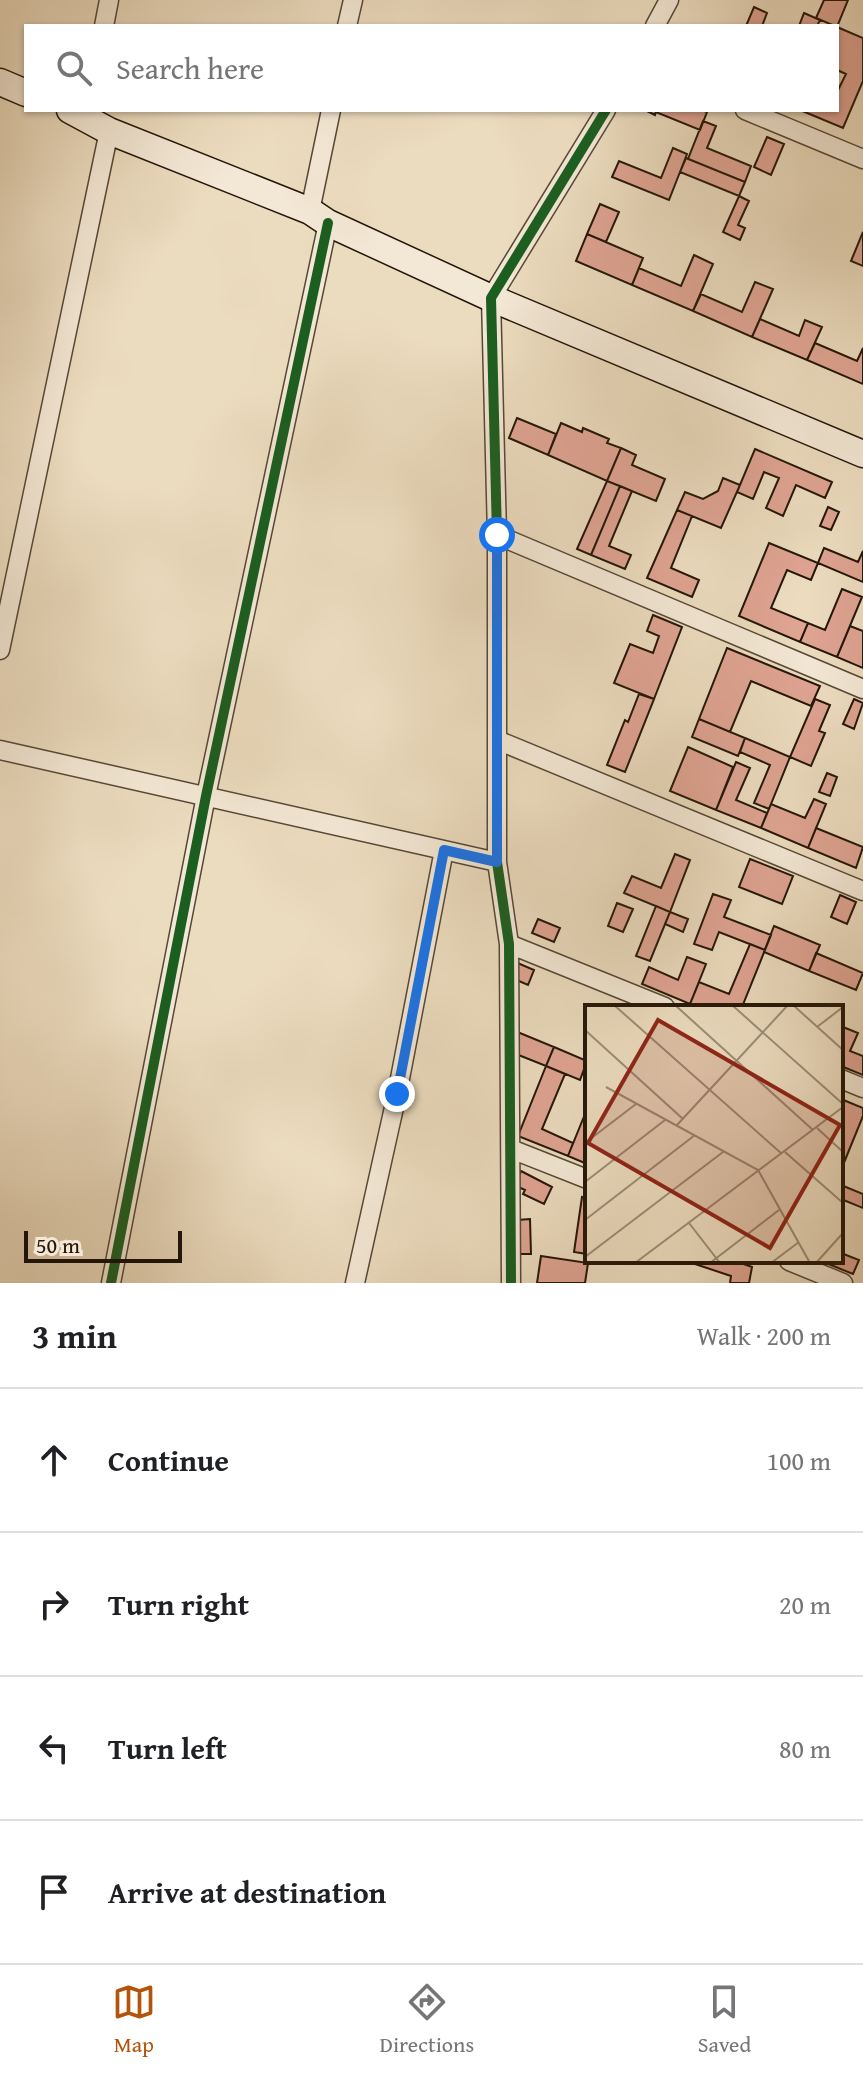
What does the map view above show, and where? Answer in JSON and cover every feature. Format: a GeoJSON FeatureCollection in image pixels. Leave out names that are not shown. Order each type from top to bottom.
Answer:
{"type":"FeatureCollection","features":[{"type":"Feature","properties":{"kind":"street"},"geometry":{"type":"LineString","coordinates":[[104,24],[109,0]]}},
{"type":"Feature","properties":{"kind":"street"},"geometry":{"type":"LineString","coordinates":[[347,24],[353,0]]}},
{"type":"Feature","properties":{"kind":"street"},"geometry":{"type":"LineString","coordinates":[[656,24],[669,0]]}},
{"type":"Feature","properties":{"kind":"street"},"geometry":{"type":"LineString","coordinates":[[0,82],[24,92]]}},
{"type":"Feature","properties":{"kind":"street"},"geometry":{"type":"LineString","coordinates":[[80,112],[109,131],[319,217],[491,298],[863,454]]}},
{"type":"Feature","properties":{"kind":"street"},"geometry":{"type":"LineString","coordinates":[[111,1283],[319,217],[331,112]]}},
{"type":"Feature","properties":{"kind":"street"},"geometry":{"type":"LineString","coordinates":[[511,1283],[509,944],[497,862],[497,535],[491,298],[605,112]]}},
{"type":"Feature","properties":{"kind":"street"},"geometry":{"type":"LineString","coordinates":[[750,112],[863,159]]}},
{"type":"Feature","properties":{"kind":"street"},"geometry":{"type":"LineString","coordinates":[[0,650],[109,131]]}},
{"type":"Feature","properties":{"kind":"street"},"geometry":{"type":"LineString","coordinates":[[497,535],[863,689]]}},
{"type":"Feature","properties":{"kind":"street"},"geometry":{"type":"LineString","coordinates":[[497,740],[863,891]]}},
{"type":"Feature","properties":{"kind":"street"},"geometry":{"type":"LineString","coordinates":[[0,750],[497,862]]}},
{"type":"Feature","properties":{"kind":"street"},"geometry":{"type":"LineString","coordinates":[[355,1283],[397,1094],[444,850]]}},
{"type":"Feature","properties":{"kind":"street"},"geometry":{"type":"LineString","coordinates":[[509,944],[660,1005]]}},
{"type":"Feature","properties":{"kind":"street"},"geometry":{"type":"LineString","coordinates":[[843,1080],[863,1088]]}},
{"type":"Feature","properties":{"kind":"street"},"geometry":{"type":"LineString","coordinates":[[511,1149],[585,1178]]}},
{"type":"Feature","properties":{"kind":"street"},"geometry":{"type":"LineString","coordinates":[[794,1263],[843,1283]]}},
{"type":"Feature","properties":{"kind":"building"},"geometry":{"type":"Polygon","coordinates":[[[824,0],[848,0],[838,24],[816,18],[824,0]]]}},
{"type":"Feature","properties":{"kind":"building"},"geometry":{"type":"Polygon","coordinates":[[[754,7],[767,13],[763,24],[747,24],[754,7]]]}},
{"type":"Feature","properties":{"kind":"building"},"geometry":{"type":"Polygon","coordinates":[[[804,13],[820,20],[818,24],[800,24],[804,13]]]}},
{"type":"Feature","properties":{"kind":"building"},"geometry":{"type":"Polygon","coordinates":[[[839,28],[863,38],[863,81],[843,128],[805,112],[839,112],[839,88],[846,74],[839,71],[839,28]]]}},
{"type":"Feature","properties":{"kind":"building"},"geometry":{"type":"Polygon","coordinates":[[[656,112],[707,112],[700,130],[656,112]]]}},
{"type":"Feature","properties":{"kind":"building"},"geometry":{"type":"Polygon","coordinates":[[[703,121],[716,126],[707,148],[751,166],[745,182],[688,159],[703,121]]]}},
{"type":"Feature","properties":{"kind":"building"},"geometry":{"type":"Polygon","coordinates":[[[767,137],[784,144],[771,175],[754,167],[767,137]]]}},
{"type":"Feature","properties":{"kind":"building"},"geometry":{"type":"Polygon","coordinates":[[[673,148],[687,154],[669,200],[612,177],[619,161],[661,178],[673,148]]]}},
{"type":"Feature","properties":{"kind":"building"},"geometry":{"type":"Polygon","coordinates":[[[686,158],[745,182],[739,196],[680,172],[686,158]]]}},
{"type":"Feature","properties":{"kind":"building"},"geometry":{"type":"Polygon","coordinates":[[[739,196],[749,201],[738,225],[745,228],[740,240],[723,232],[739,196]]]}},
{"type":"Feature","properties":{"kind":"building"},"geometry":{"type":"Polygon","coordinates":[[[600,204],[619,212],[606,242],[587,234],[600,204]]]}},
{"type":"Feature","properties":{"kind":"building"},"geometry":{"type":"Polygon","coordinates":[[[863,232],[863,266],[851,261],[863,232]]]}},
{"type":"Feature","properties":{"kind":"building"},"geometry":{"type":"Polygon","coordinates":[[[587,234],[643,258],[632,285],[576,261],[587,234]]]}},
{"type":"Feature","properties":{"kind":"building"},"geometry":{"type":"Polygon","coordinates":[[[694,255],[713,264],[693,311],[632,285],[639,268],[681,286],[694,255]]]}},
{"type":"Feature","properties":{"kind":"building"},"geometry":{"type":"Polygon","coordinates":[[[755,282],[773,289],[752,337],[693,311],[701,294],[742,312],[755,282]]]}},
{"type":"Feature","properties":{"kind":"building"},"geometry":{"type":"Polygon","coordinates":[[[760,319],[799,336],[805,320],[822,327],[807,360],[752,337],[760,319]]]}},
{"type":"Feature","properties":{"kind":"building"},"geometry":{"type":"Polygon","coordinates":[[[815,343],[857,361],[863,348],[863,384],[807,360],[815,343]]]}},
{"type":"Feature","properties":{"kind":"building"},"geometry":{"type":"Polygon","coordinates":[[[517,418],[556,434],[548,455],[509,438],[517,418]]]}},
{"type":"Feature","properties":{"kind":"building"},"geometry":{"type":"Polygon","coordinates":[[[561,423],[582,432],[583,428],[621,448],[607,481],[548,455],[561,423]]]}},
{"type":"Feature","properties":{"kind":"building"},"geometry":{"type":"Polygon","coordinates":[[[621,448],[636,455],[632,465],[665,479],[656,501],[607,481],[621,448]]]}},
{"type":"Feature","properties":{"kind":"building"},"geometry":{"type":"Polygon","coordinates":[[[755,449],[832,482],[825,498],[796,485],[783,516],[766,508],[779,478],[764,472],[753,499],[737,492],[755,449]]]}},
{"type":"Feature","properties":{"kind":"building"},"geometry":{"type":"Polygon","coordinates":[[[723,478],[740,485],[721,528],[677,510],[685,492],[703,499],[718,491],[723,478]]]}},
{"type":"Feature","properties":{"kind":"building"},"geometry":{"type":"Polygon","coordinates":[[[607,481],[620,486],[591,555],[577,549],[607,481]]]}},
{"type":"Feature","properties":{"kind":"building"},"geometry":{"type":"Polygon","coordinates":[[[620,486],[632,491],[609,546],[631,555],[625,569],[591,555],[620,486]]]}},
{"type":"Feature","properties":{"kind":"building"},"geometry":{"type":"Polygon","coordinates":[[[828,507],[839,512],[831,530],[820,526],[828,507]]]}},
{"type":"Feature","properties":{"kind":"building"},"geometry":{"type":"Polygon","coordinates":[[[677,510],[692,516],[671,568],[699,580],[692,597],[647,578],[677,510]]]}},
{"type":"Feature","properties":{"kind":"building"},"geometry":{"type":"Polygon","coordinates":[[[769,543],[818,563],[811,580],[787,570],[771,608],[808,623],[800,642],[739,616],[769,543]]]}},
{"type":"Feature","properties":{"kind":"building"},"geometry":{"type":"Polygon","coordinates":[[[824,548],[858,562],[863,551],[863,582],[818,563],[824,548]]]}},
{"type":"Feature","properties":{"kind":"building"},"geometry":{"type":"Polygon","coordinates":[[[842,589],[862,597],[837,657],[800,642],[808,623],[825,630],[842,589]]]}},
{"type":"Feature","properties":{"kind":"building"},"geometry":{"type":"Polygon","coordinates":[[[653,615],[682,627],[654,699],[614,683],[630,644],[653,653],[659,636],[647,631],[653,615]]]}},
{"type":"Feature","properties":{"kind":"building"},"geometry":{"type":"Polygon","coordinates":[[[850,626],[863,631],[863,668],[837,657],[850,626]]]}},
{"type":"Feature","properties":{"kind":"building"},"geometry":{"type":"Polygon","coordinates":[[[727,648],[820,686],[811,706],[751,681],[730,732],[699,719],[727,648]]]}},
{"type":"Feature","properties":{"kind":"building"},"geometry":{"type":"Polygon","coordinates":[[[639,694],[654,699],[625,772],[607,765],[639,694]]]}},
{"type":"Feature","properties":{"kind":"building"},"geometry":{"type":"Polygon","coordinates":[[[815,699],[830,705],[819,731],[825,733],[811,766],[790,757],[815,699]]]}},
{"type":"Feature","properties":{"kind":"building"},"geometry":{"type":"Polygon","coordinates":[[[854,699],[863,703],[854,729],[843,724],[854,699]]]}},
{"type":"Feature","properties":{"kind":"building"},"geometry":{"type":"Polygon","coordinates":[[[699,719],[745,738],[738,756],[692,737],[699,719]]]}},
{"type":"Feature","properties":{"kind":"building"},"geometry":{"type":"Polygon","coordinates":[[[745,738],[790,757],[769,809],[754,803],[770,765],[740,752],[745,738]]]}},
{"type":"Feature","properties":{"kind":"building"},"geometry":{"type":"Polygon","coordinates":[[[688,747],[733,767],[716,810],[670,791],[688,747]]]}},
{"type":"Feature","properties":{"kind":"building"},"geometry":{"type":"Polygon","coordinates":[[[736,762],[750,768],[736,800],[767,813],[761,828],[716,810],[736,762]]]}},
{"type":"Feature","properties":{"kind":"building"},"geometry":{"type":"Polygon","coordinates":[[[827,773],[837,777],[830,796],[819,792],[827,773]]]}},
{"type":"Feature","properties":{"kind":"building"},"geometry":{"type":"Polygon","coordinates":[[[814,799],[826,804],[808,848],[761,828],[771,804],[805,818],[814,799]]]}},
{"type":"Feature","properties":{"kind":"building"},"geometry":{"type":"Polygon","coordinates":[[[816,828],[863,847],[856,868],[808,848],[816,828]]]}},
{"type":"Feature","properties":{"kind":"building"},"geometry":{"type":"Polygon","coordinates":[[[675,854],[690,860],[670,912],[624,893],[632,876],[661,888],[675,854]]]}},
{"type":"Feature","properties":{"kind":"building"},"geometry":{"type":"Polygon","coordinates":[[[750,859],[793,876],[782,904],[739,887],[750,859]]]}},
{"type":"Feature","properties":{"kind":"building"},"geometry":{"type":"Polygon","coordinates":[[[713,894],[731,900],[724,917],[771,935],[765,950],[719,932],[712,950],[694,944],[713,894]]]}},
{"type":"Feature","properties":{"kind":"building"},"geometry":{"type":"Polygon","coordinates":[[[840,895],[856,902],[847,924],[831,917],[840,895]]]}},
{"type":"Feature","properties":{"kind":"building"},"geometry":{"type":"Polygon","coordinates":[[[617,903],[633,909],[623,932],[608,926],[617,903]]]}},
{"type":"Feature","properties":{"kind":"building"},"geometry":{"type":"Polygon","coordinates":[[[656,906],[670,912],[650,961],[636,956],[656,906]]]}},
{"type":"Feature","properties":{"kind":"building"},"geometry":{"type":"Polygon","coordinates":[[[670,912],[688,919],[683,932],[665,924],[670,912]]]}},
{"type":"Feature","properties":{"kind":"building"},"geometry":{"type":"Polygon","coordinates":[[[538,919],[560,928],[554,942],[532,933],[538,919]]]}},
{"type":"Feature","properties":{"kind":"building"},"geometry":{"type":"Polygon","coordinates":[[[774,926],[820,945],[809,971],[764,952],[774,926]]]}},
{"type":"Feature","properties":{"kind":"building"},"geometry":{"type":"Polygon","coordinates":[[[750,944],[765,950],[743,1005],[690,1004],[699,982],[729,994],[750,944]]]}},
{"type":"Feature","properties":{"kind":"building"},"geometry":{"type":"Polygon","coordinates":[[[816,953],[863,973],[856,990],[809,971],[816,953]]]}},
{"type":"Feature","properties":{"kind":"building"},"geometry":{"type":"Polygon","coordinates":[[[687,957],[706,964],[690,1004],[642,984],[649,967],[678,980],[687,957]]]}},
{"type":"Feature","properties":{"kind":"building"},"geometry":{"type":"Polygon","coordinates":[[[513,961],[534,970],[528,985],[512,978],[513,961]]]}},
{"type":"Feature","properties":{"kind":"building"},"geometry":{"type":"Polygon","coordinates":[[[843,1027],[858,1033],[850,1051],[863,1056],[863,1075],[843,1067],[843,1027]]]}},
{"type":"Feature","properties":{"kind":"building"},"geometry":{"type":"Polygon","coordinates":[[[515,1031],[554,1047],[546,1066],[516,1054],[515,1031]]]}},
{"type":"Feature","properties":{"kind":"building"},"geometry":{"type":"Polygon","coordinates":[[[554,1047],[585,1060],[580,1080],[546,1066],[554,1047]]]}},
{"type":"Feature","properties":{"kind":"building"},"geometry":{"type":"Polygon","coordinates":[[[546,1066],[565,1074],[542,1129],[573,1143],[568,1156],[518,1136],[546,1066]]]}},
{"type":"Feature","properties":{"kind":"building"},"geometry":{"type":"Polygon","coordinates":[[[843,1100],[863,1108],[863,1116],[843,1165],[843,1100]]]}},
{"type":"Feature","properties":{"kind":"building"},"geometry":{"type":"Polygon","coordinates":[[[585,1114],[585,1163],[568,1156],[585,1114]]]}},
{"type":"Feature","properties":{"kind":"building"},"geometry":{"type":"Polygon","coordinates":[[[521,1171],[552,1187],[544,1204],[523,1194],[525,1190],[514,1185],[521,1171]]]}},
{"type":"Feature","properties":{"kind":"building"},"geometry":{"type":"Polygon","coordinates":[[[843,1186],[863,1194],[863,1208],[843,1200],[843,1186]]]}},
{"type":"Feature","properties":{"kind":"building"},"geometry":{"type":"Polygon","coordinates":[[[582,1197],[585,1198],[585,1254],[574,1252],[582,1197]]]}},
{"type":"Feature","properties":{"kind":"building"},"geometry":{"type":"Polygon","coordinates":[[[530,1219],[531,1254],[518,1254],[517,1220],[530,1219]]]}},
{"type":"Feature","properties":{"kind":"building"},"geometry":{"type":"Polygon","coordinates":[[[843,1254],[859,1260],[853,1274],[826,1263],[843,1263],[843,1254]]]}},
{"type":"Feature","properties":{"kind":"building"},"geometry":{"type":"Polygon","coordinates":[[[541,1256],[588,1263],[585,1283],[537,1283],[541,1256]]]}},
{"type":"Feature","properties":{"kind":"building"},"geometry":{"type":"Polygon","coordinates":[[[692,1263],[741,1263],[752,1267],[749,1283],[730,1283],[731,1276],[692,1263]]]}},
{"type":"Feature","properties":{"kind":"cycle path"},"geometry":{"type":"LineString","coordinates":[[511,1283],[509,944],[497,862],[497,535],[491,298],[605,112]]}},
{"type":"Feature","properties":{"kind":"cycle path"},"geometry":{"type":"LineString","coordinates":[[111,1283],[206,796],[328,223]]}},
{"type":"Feature","properties":{"kind":"route"},"geometry":{"type":"LineString","coordinates":[[397,1094],[444,850],[497,862],[497,535]]}}]}
